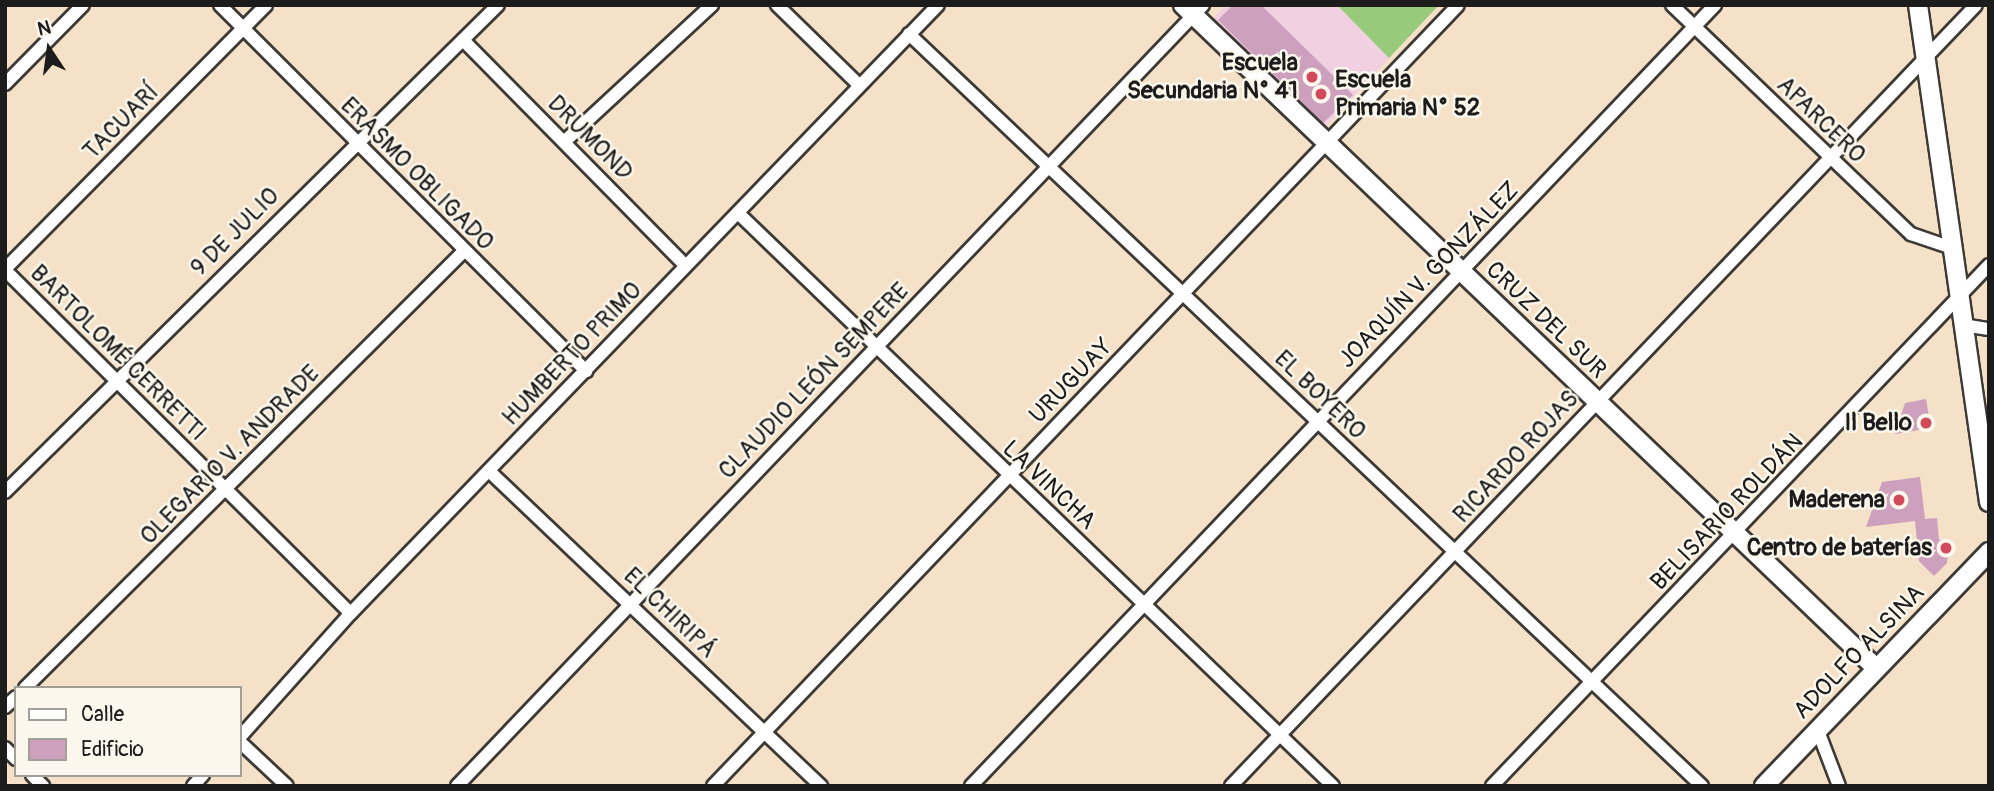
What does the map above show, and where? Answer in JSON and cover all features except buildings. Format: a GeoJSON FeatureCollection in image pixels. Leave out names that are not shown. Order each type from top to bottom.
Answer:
{"type":"FeatureCollection","features":[{"type":"Feature","properties":{"kind":"street"},"geometry":{"type":"LineString","coordinates":[[5,84],[83,5]]}},
{"type":"Feature","properties":{"kind":"street","name":"ERASMO OBLIGADO"},"geometry":{"type":"LineString","coordinates":[[220,5],[586,371]]}},
{"type":"Feature","properties":{"kind":"street","name":"TACUARÍ"},"geometry":{"type":"LineString","coordinates":[[5,269],[267,5]]}},
{"type":"Feature","properties":{"kind":"street","name":"9 DE JULIO"},"geometry":{"type":"LineString","coordinates":[[5,492],[355,141],[498,5]]}},
{"type":"Feature","properties":{"kind":"street"},"geometry":{"type":"LineString","coordinates":[[564,142],[712,5]]}},
{"type":"Feature","properties":{"kind":"street"},"geometry":{"type":"LineString","coordinates":[[777,5],[859,85]]}},
{"type":"Feature","properties":{"kind":"street","name":"HUMBERTO PRIMO"},"geometry":{"type":"LineString","coordinates":[[242,737],[351,613],[938,5]]}},
{"type":"Feature","properties":{"kind":"street","name":"URUGUAY"},"geometry":{"type":"LineString","coordinates":[[713,786],[1458,5]]}},
{"type":"Feature","properties":{"kind":"street","name":"APARCERO"},"geometry":{"type":"LineString","coordinates":[[1672,5],[1922,243],[1952,248]]}},
{"type":"Feature","properties":{"kind":"street","name":"JOAQUÍN V. GONZÁLEZ"},"geometry":{"type":"LineString","coordinates":[[971,786],[1715,5]]}},
{"type":"Feature","properties":{"kind":"street"},"geometry":{"type":"LineString","coordinates":[[1918,5],[1989,502]]}},
{"type":"Feature","properties":{"kind":"street","name":"RICARDO ROJAS"},"geometry":{"type":"LineString","coordinates":[[1231,786],[1976,5]]}},
{"type":"Feature","properties":{"kind":"street","name":"CRUZ DEL SUR"},"geometry":{"type":"LineString","coordinates":[[1193,8],[1326,144],[1876,668]]}},
{"type":"Feature","properties":{"kind":"street","name":"CLAUDIO LEÓN SEMPERE"},"geometry":{"type":"LineString","coordinates":[[457,786],[1051,164],[1193,8]]}},
{"type":"Feature","properties":{"kind":"street","name":"EL BOYERO"},"geometry":{"type":"LineString","coordinates":[[909,34],[1051,164],[1318,423],[1594,680],[1702,786]]}},
{"type":"Feature","properties":{"kind":"street","name":"DRUMOND"},"geometry":{"type":"LineString","coordinates":[[463,40],[686,266]]}},
{"type":"Feature","properties":{"kind":"street","name":"LA VINCHA"},"geometry":{"type":"LineString","coordinates":[[738,214],[1333,786]]}},
{"type":"Feature","properties":{"kind":"street","name":"OLEGARIO V. ANDRADE"},"geometry":{"type":"LineString","coordinates":[[27,686],[464,251]]}},
{"type":"Feature","properties":{"kind":"street","name":"BELISARIO ROLDÁN"},"geometry":{"type":"LineString","coordinates":[[1492,786],[1735,535],[1989,265]]}},
{"type":"Feature","properties":{"kind":"street","name":"BARTOLOMÉ CERRETTI"},"geometry":{"type":"LineString","coordinates":[[5,269],[351,613]]}},
{"type":"Feature","properties":{"kind":"street"},"geometry":{"type":"LineString","coordinates":[[1963,325],[1989,329]]}},
{"type":"Feature","properties":{"kind":"street","name":"EL CHIRIPÁ"},"geometry":{"type":"LineString","coordinates":[[489,471],[821,786]]}},
{"type":"Feature","properties":{"kind":"street","name":"ADOLFO ALSINA"},"geometry":{"type":"LineString","coordinates":[[1763,786],[1989,552]]}},
{"type":"Feature","properties":{"kind":"street"},"geometry":{"type":"LineString","coordinates":[[1818,731],[1839,786]]}},
{"type":"Feature","properties":{"kind":"street"},"geometry":{"type":"LineString","coordinates":[[242,741],[287,786]]}},
{"type":"Feature","properties":{"kind":"shaded area","name":"Escuela Primaria N° 52"},"geometry":{"type":"Polygon","coordinates":[[[1226,5],[1337,5],[1389,58],[1323,130],[1211,20],[1226,5]]]}},
{"type":"Feature","properties":{"kind":"green space"},"geometry":{"type":"Polygon","coordinates":[[[1337,5],[1439,5],[1389,58],[1337,5]]]}},
{"type":"Feature","properties":{"kind":"place","name":"Escuela Secundaria N° 41"},"geometry":{"type":"Point","coordinates":[1312,77]}},
{"type":"Feature","properties":{"kind":"place","name":"Escuela Primaria N° 52"},"geometry":{"type":"Point","coordinates":[1321,94]}},
{"type":"Feature","properties":{"kind":"place","name":"Il Bello"},"geometry":{"type":"Point","coordinates":[1926,423]}},
{"type":"Feature","properties":{"kind":"place","name":"Maderena"},"geometry":{"type":"Point","coordinates":[1899,500]}},
{"type":"Feature","properties":{"kind":"place","name":"Centro de baterías"},"geometry":{"type":"Point","coordinates":[1946,548]}}]}
